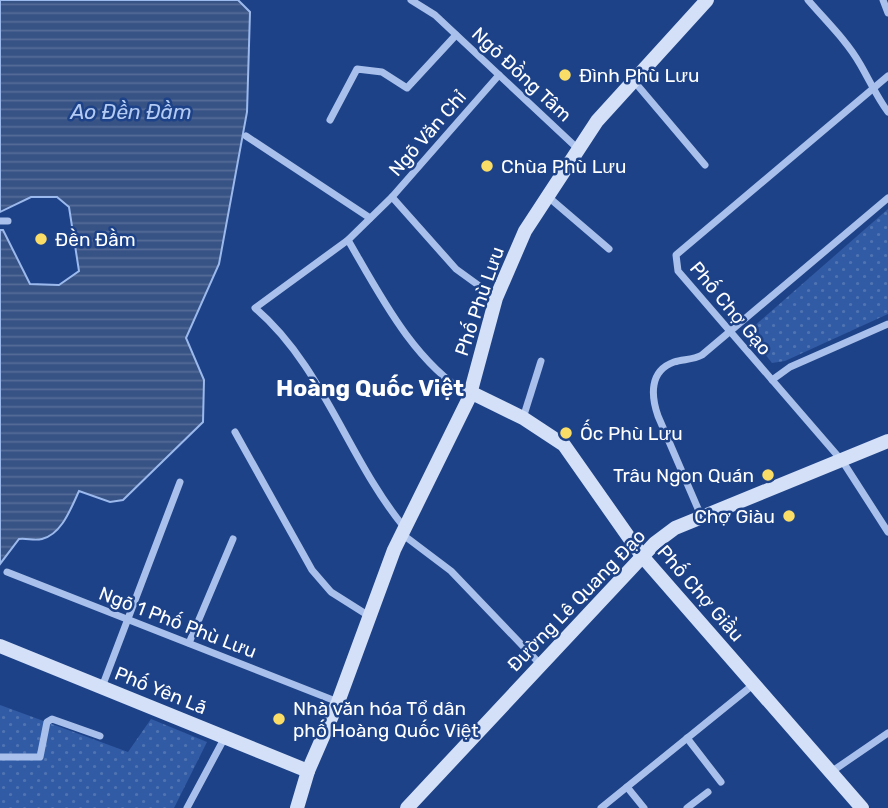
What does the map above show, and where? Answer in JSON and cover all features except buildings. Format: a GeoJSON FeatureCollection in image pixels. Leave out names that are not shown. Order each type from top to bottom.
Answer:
{"type":"FeatureCollection","features":[{"type":"Feature","properties":{"kind":"main road","name":"Phố Phù Lưu"},"geometry":{"type":"LineString","coordinates":[[297,808],[308,771],[338,702],[403,531],[470,394],[496,298],[525,231],[577,148],[632,80],[707,0]]}},
{"type":"Feature","properties":{"kind":"main road","name":"Phố Chợ Giầu"},"geometry":{"type":"LineString","coordinates":[[470,394],[523,418],[564,445],[642,555],[862,808]]}},
{"type":"Feature","properties":{"kind":"main road","name":"Đường Lê Quang Đạo"},"geometry":{"type":"LineString","coordinates":[[407,808],[642,555],[675,528],[843,462],[888,441]]}},
{"type":"Feature","properties":{"kind":"main road","name":"Phố Yên Lã"},"geometry":{"type":"LineString","coordinates":[[0,646],[308,771]]}},
{"type":"Feature","properties":{"kind":"street","name":"Ngõ Đồng Tâm"},"geometry":{"type":"LineString","coordinates":[[411,0],[435,15],[577,148]]}},
{"type":"Feature","properties":{"kind":"street"},"geometry":{"type":"LineString","coordinates":[[808,0],[860,64],[871,90],[888,111]]}},
{"type":"Feature","properties":{"kind":"street"},"geometry":{"type":"LineString","coordinates":[[883,0],[888,13]]}},
{"type":"Feature","properties":{"kind":"street"},"geometry":{"type":"LineString","coordinates":[[330,120],[357,69],[382,72],[407,88],[456,35]]}},
{"type":"Feature","properties":{"kind":"street","name":"Ngõ Văn Chỉ"},"geometry":{"type":"LineString","coordinates":[[496,298],[456,269],[392,197],[499,75]]}},
{"type":"Feature","properties":{"kind":"street","name":"Phố Chợ Gạo"},"geometry":{"type":"LineString","coordinates":[[888,76],[676,255],[678,271],[843,462],[888,532]]}},
{"type":"Feature","properties":{"kind":"street"},"geometry":{"type":"LineString","coordinates":[[632,80],[705,165]]}},
{"type":"Feature","properties":{"kind":"street"},"geometry":{"type":"LineString","coordinates":[[246,136],[370,218]]}},
{"type":"Feature","properties":{"kind":"street"},"geometry":{"type":"LineString","coordinates":[[546,195],[609,249]]}},
{"type":"Feature","properties":{"kind":"street"},"geometry":{"type":"LineString","coordinates":[[392,197],[348,240],[255,308],[278,327],[310,374],[379,496],[403,531],[451,571],[541,665]]}},
{"type":"Feature","properties":{"kind":"street"},"geometry":{"type":"LineString","coordinates":[[702,518],[658,416],[652,390],[665,367],[702,355],[888,198]]}},
{"type":"Feature","properties":{"kind":"street"},"geometry":{"type":"LineString","coordinates":[[348,240],[386,307],[445,380],[470,394]]}},
{"type":"Feature","properties":{"kind":"street"},"geometry":{"type":"LineString","coordinates":[[772,380],[790,367],[888,324]]}},
{"type":"Feature","properties":{"kind":"street"},"geometry":{"type":"LineString","coordinates":[[523,418],[541,361]]}},
{"type":"Feature","properties":{"kind":"street"},"geometry":{"type":"LineString","coordinates":[[235,432],[312,570],[331,592],[369,616]]}},
{"type":"Feature","properties":{"kind":"street"},"geometry":{"type":"LineString","coordinates":[[103,687],[180,482]]}},
{"type":"Feature","properties":{"kind":"street"},"geometry":{"type":"LineString","coordinates":[[189,643],[233,539]]}},
{"type":"Feature","properties":{"kind":"street","name":"Ngõ 1 Phố Phù Lưu"},"geometry":{"type":"LineString","coordinates":[[8,572],[338,702]]}},
{"type":"Feature","properties":{"kind":"street"},"geometry":{"type":"LineString","coordinates":[[601,808],[754,684]]}},
{"type":"Feature","properties":{"kind":"street"},"geometry":{"type":"LineString","coordinates":[[0,757],[40,757],[47,722],[52,719],[100,736]]}},
{"type":"Feature","properties":{"kind":"street"},"geometry":{"type":"LineString","coordinates":[[831,772],[888,733]]}},
{"type":"Feature","properties":{"kind":"street"},"geometry":{"type":"LineString","coordinates":[[187,808],[226,737]]}},
{"type":"Feature","properties":{"kind":"street"},"geometry":{"type":"LineString","coordinates":[[687,738],[721,782]]}},
{"type":"Feature","properties":{"kind":"street"},"geometry":{"type":"LineString","coordinates":[[627,787],[644,808]]}},
{"type":"Feature","properties":{"kind":"street"},"geometry":{"type":"LineString","coordinates":[[687,808],[708,792]]}},
{"type":"Feature","properties":{"kind":"shaded area"},"geometry":{"type":"Polygon","coordinates":[[[888,209],[888,314],[785,361],[772,363],[753,339],[752,328],[888,209]]]}},
{"type":"Feature","properties":{"kind":"shaded area"},"geometry":{"type":"Polygon","coordinates":[[[0,705],[128,752],[151,719],[207,742],[174,808],[0,808],[0,705]]]}},
{"type":"Feature","properties":{"kind":"water","name":"Ao Đền Đầm"},"geometry":{"type":"Polygon","coordinates":[[[0,0],[238,0],[250,12],[247,112],[219,264],[186,338],[204,380],[203,422],[123,500],[110,502],[79,491],[65,520],[55,532],[42,539],[19,539],[0,564],[0,230],[3,230],[30,284],[59,285],[79,271],[69,207],[57,197],[31,197],[0,212],[0,0]]]}},
{"type":"Feature","properties":{"kind":"place","name":"Đình Phù Lưu"},"geometry":{"type":"Point","coordinates":[565,75]}},
{"type":"Feature","properties":{"kind":"place","name":"Chùa Phù Lưu"},"geometry":{"type":"Point","coordinates":[487,166]}},
{"type":"Feature","properties":{"kind":"place","name":"Đền Đầm"},"geometry":{"type":"Point","coordinates":[41,239]}},
{"type":"Feature","properties":{"kind":"place","name":"Ốc Phù Lưu"},"geometry":{"type":"Point","coordinates":[566,433]}},
{"type":"Feature","properties":{"kind":"place","name":"Trâu Ngon Quán"},"geometry":{"type":"Point","coordinates":[768,475]}},
{"type":"Feature","properties":{"kind":"place","name":"Chợ Giàu"},"geometry":{"type":"Point","coordinates":[789,516]}},
{"type":"Feature","properties":{"kind":"place","name":"Nhà văn hóa Tổ dân phố Hoàng Quốc Việt"},"geometry":{"type":"Point","coordinates":[279,719]}},
{"type":"Feature","properties":{"kind":"district","name":"Hoàng Quốc Việt"},"geometry":{"type":"Point","coordinates":[370,388]}}]}
